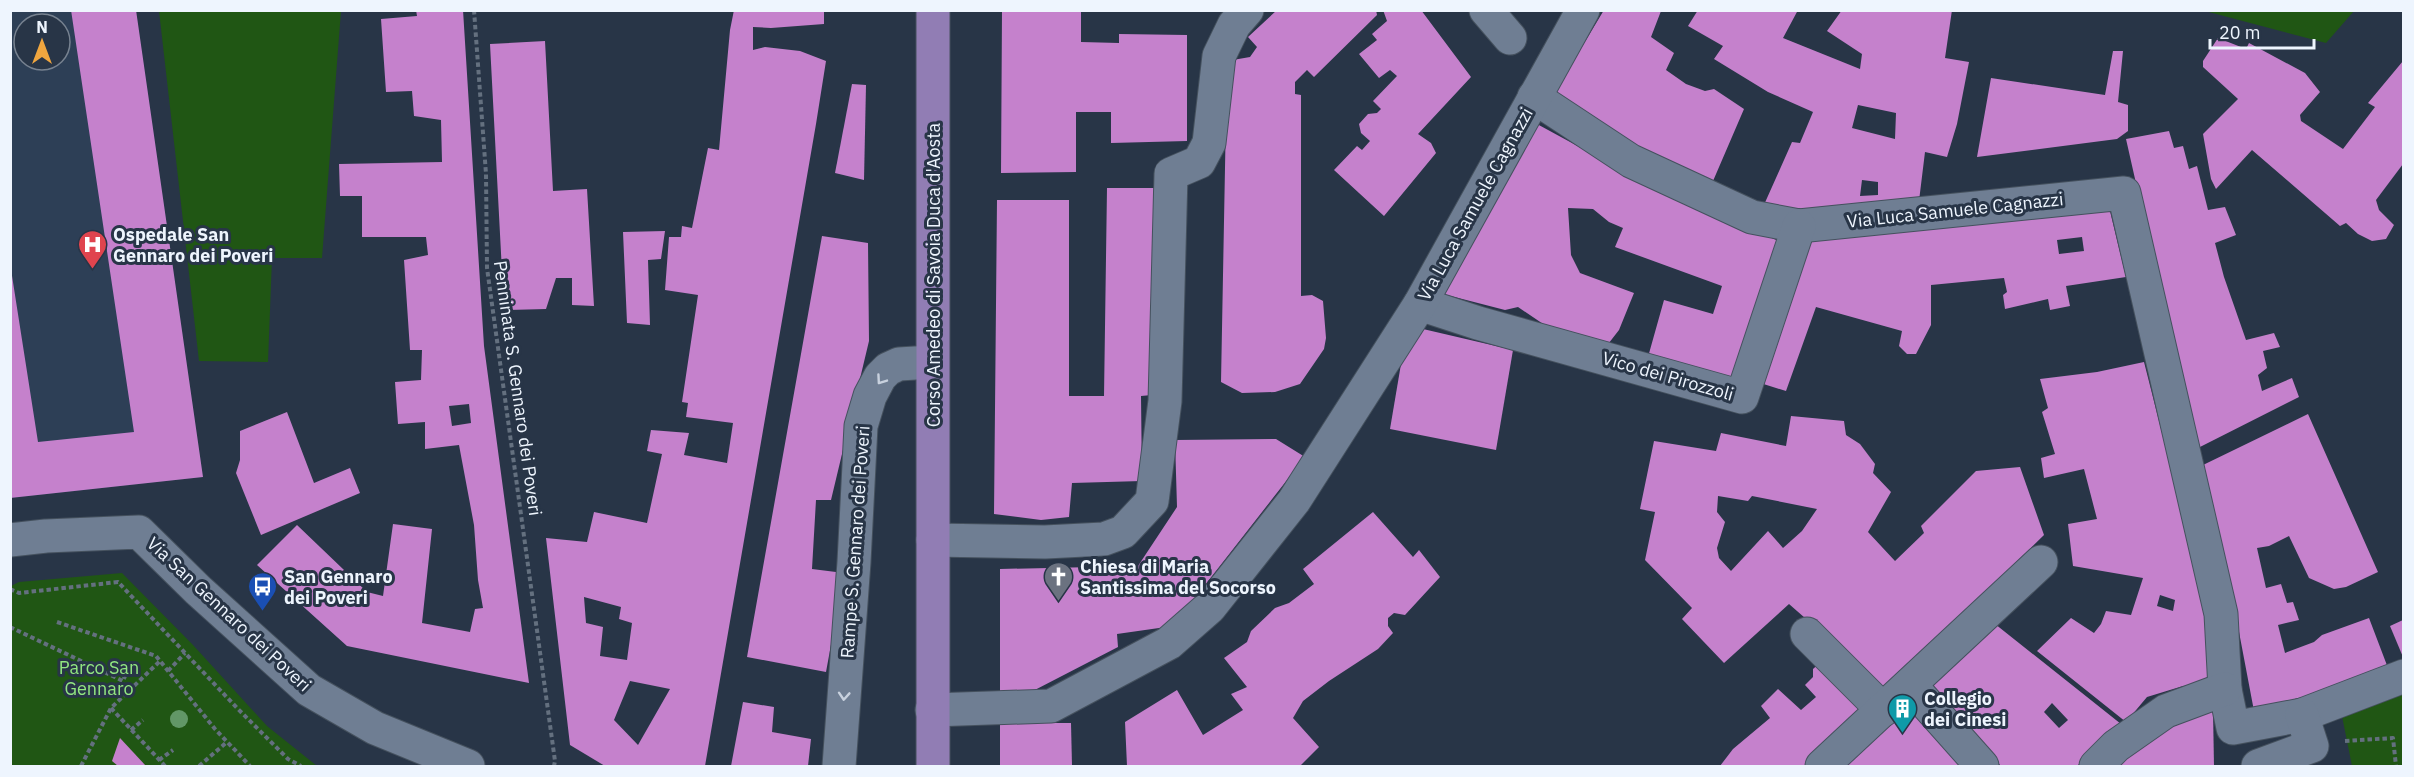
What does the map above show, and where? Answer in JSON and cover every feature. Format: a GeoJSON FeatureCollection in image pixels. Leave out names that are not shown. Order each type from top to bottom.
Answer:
{"type":"FeatureCollection","features":[{"type":"Feature","properties":{"kind":"main road","name":"Corso Amedeo di Savoia Duca d'Aosta"},"geometry":{"type":"LineString","coordinates":[[933,10],[933,766]]}},
{"type":"Feature","properties":{"kind":"street"},"geometry":{"type":"LineString","coordinates":[[933,540],[1046,542],[1104,539],[1123,532],[1152,501],[1165,401],[1171,174],[1199,162],[1209,143],[1219,56],[1234,25],[1247,10]]}},
{"type":"Feature","properties":{"kind":"street"},"geometry":{"type":"LineString","coordinates":[[1485,10],[1510,38]]}},
{"type":"Feature","properties":{"kind":"street"},"geometry":{"type":"LineString","coordinates":[[1534,98],[1583,10]]}},
{"type":"Feature","properties":{"kind":"street","name":"Via Luca Samuele Cagnazzi"},"geometry":{"type":"LineString","coordinates":[[932,710],[1051,705],[1169,644],[1210,607],[1294,501],[1420,304],[1534,98],[1631,161],[1752,217],[1799,226],[2124,193],[2221,614],[2225,689],[2233,729],[2302,715]]}},
{"type":"Feature","properties":{"kind":"street","name":"Vico dei Pirozzoli"},"geometry":{"type":"LineString","coordinates":[[1420,304],[1478,323],[1742,397],[1799,226]]}},
{"type":"Feature","properties":{"kind":"street","name":"Rampe S. Gennaro dei Poveri"},"geometry":{"type":"LineString","coordinates":[[839,766],[861,426],[870,396],[880,377],[888,369],[899,364],[932,362]]}},
{"type":"Feature","properties":{"kind":"street","name":"Via San Gennaro dei Poveri"},"geometry":{"type":"LineString","coordinates":[[10,540],[139,532],[198,590],[309,690],[375,729],[468,766]]}},
{"type":"Feature","properties":{"kind":"street"},"geometry":{"type":"LineString","coordinates":[[1822,766],[2041,562]]}},
{"type":"Feature","properties":{"kind":"street"},"geometry":{"type":"LineString","coordinates":[[1807,634],[1883,710]]}},
{"type":"Feature","properties":{"kind":"street"},"geometry":{"type":"LineString","coordinates":[[2258,766],[2312,746],[2302,715],[2403,676]]}},
{"type":"Feature","properties":{"kind":"street"},"geometry":{"type":"LineString","coordinates":[[1910,685],[1982,766]]}},
{"type":"Feature","properties":{"kind":"street"},"geometry":{"type":"LineString","coordinates":[[2096,766],[2116,746],[2166,711],[2225,689]]}},
{"type":"Feature","properties":{"kind":"path","name":"Penninata S. Gennaro dei Poveri"},"geometry":{"type":"LineString","coordinates":[[474,10],[486,174],[487,268],[554,766]]}},
{"type":"Feature","properties":{"kind":"path"},"geometry":{"type":"LineString","coordinates":[[10,589],[19,593],[118,582],[288,759],[301,766]]}},
{"type":"Feature","properties":{"kind":"path"},"geometry":{"type":"LineString","coordinates":[[57,622],[156,656],[227,742],[250,766]]}},
{"type":"Feature","properties":{"kind":"path"},"geometry":{"type":"LineString","coordinates":[[10,627],[123,681]]}},
{"type":"Feature","properties":{"kind":"path"},"geometry":{"type":"LineString","coordinates":[[168,671],[185,653]]}},
{"type":"Feature","properties":{"kind":"path"},"geometry":{"type":"LineString","coordinates":[[81,766],[111,708],[160,661]]}},
{"type":"Feature","properties":{"kind":"path"},"geometry":{"type":"LineString","coordinates":[[124,695],[125,676]]}},
{"type":"Feature","properties":{"kind":"path"},"geometry":{"type":"LineString","coordinates":[[102,691],[124,695]]}},
{"type":"Feature","properties":{"kind":"path"},"geometry":{"type":"LineString","coordinates":[[111,708],[165,766]]}},
{"type":"Feature","properties":{"kind":"path"},"geometry":{"type":"LineString","coordinates":[[131,730],[143,720]]}},
{"type":"Feature","properties":{"kind":"path"},"geometry":{"type":"LineString","coordinates":[[2312,746],[2393,738],[2396,766]]}},
{"type":"Feature","properties":{"kind":"path"},"geometry":{"type":"LineString","coordinates":[[199,766],[227,742]]}},
{"type":"Feature","properties":{"kind":"path"},"geometry":{"type":"LineString","coordinates":[[159,760],[173,750]]}},
{"type":"Feature","properties":{"kind":"shaded area","name":"Ospedale San Gennaro dei Poveri"},"geometry":{"type":"Polygon","coordinates":[[[10,11],[136,11],[203,477],[11,498],[10,11]]]}},
{"type":"Feature","properties":{"kind":"green space"},"geometry":{"type":"Polygon","coordinates":[[[159,11],[341,11],[322,258],[272,258],[268,362],[199,361],[159,11]]]}},
{"type":"Feature","properties":{"kind":"green space"},"geometry":{"type":"Polygon","coordinates":[[[2205,11],[2354,11],[2326,43],[2205,11]]]}},
{"type":"Feature","properties":{"kind":"green space","name":"Parco San Gennaro"},"geometry":{"type":"Polygon","coordinates":[[[122,573],[193,645],[267,726],[317,766],[11,766],[11,586],[19,582],[122,573]]]}},
{"type":"Feature","properties":{"kind":"green space"},"geometry":{"type":"Polygon","coordinates":[[[2403,687],[2403,766],[2352,766],[2341,711],[2403,687]]]}},
{"type":"Feature","properties":{"kind":"building"},"geometry":{"type":"Polygon","coordinates":[[[71,10],[136,10],[203,477],[10,498],[10,263],[38,442],[134,432],[71,10]]]}},
{"type":"Feature","properties":{"kind":"building"},"geometry":{"type":"Polygon","coordinates":[[[416,10],[463,10],[484,346],[529,683],[347,646],[257,565],[297,525],[367,592],[383,596],[393,524],[432,529],[422,623],[470,632],[475,609],[483,608],[478,580],[474,525],[459,445],[425,449],[425,422],[398,424],[395,382],[421,380],[422,350],[410,350],[404,260],[428,255],[426,237],[362,237],[362,196],[340,196],[339,164],[442,162],[441,120],[414,116],[412,91],[386,92],[381,19],[417,16],[416,10]],[[469,404],[449,406],[452,426],[471,423],[469,404]]]}},
{"type":"Feature","properties":{"kind":"building"},"geometry":{"type":"Polygon","coordinates":[[[734,10],[824,10],[824,24],[753,27],[753,50],[765,47],[800,51],[826,61],[816,124],[705,766],[605,766],[570,745],[546,538],[587,542],[594,512],[647,523],[662,454],[647,451],[651,430],[689,433],[684,455],[727,463],[733,423],[686,417],[688,403],[682,402],[698,295],[665,290],[669,237],[681,237],[682,226],[692,228],[708,148],[719,150],[730,30],[734,10]],[[584,597],[586,623],[603,627],[600,656],[627,660],[632,623],[619,619],[621,607],[584,597]],[[630,681],[614,720],[638,745],[670,689],[630,681]]]}},
{"type":"Feature","properties":{"kind":"building"},"geometry":{"type":"Polygon","coordinates":[[[1002,10],[1081,10],[1081,42],[1119,43],[1119,34],[1187,35],[1187,141],[1111,143],[1111,112],[1076,112],[1076,172],[1001,173],[1002,10]]]}},
{"type":"Feature","properties":{"kind":"building"},"geometry":{"type":"Polygon","coordinates":[[[1277,10],[1376,10],[1377,15],[1314,77],[1307,70],[1295,82],[1295,94],[1301,95],[1301,296],[1312,295],[1323,301],[1326,338],[1324,349],[1300,384],[1275,392],[1242,393],[1221,382],[1227,61],[1250,57],[1257,47],[1248,37],[1277,10]]]}},
{"type":"Feature","properties":{"kind":"building"},"geometry":{"type":"Polygon","coordinates":[[[1383,10],[1421,10],[1471,77],[1418,134],[1431,143],[1436,153],[1384,216],[1334,170],[1357,146],[1362,150],[1370,141],[1361,133],[1359,124],[1368,114],[1377,113],[1381,109],[1373,101],[1397,76],[1390,70],[1379,78],[1359,54],[1377,40],[1372,34],[1387,21],[1383,10]]]}},
{"type":"Feature","properties":{"kind":"building"},"geometry":{"type":"Polygon","coordinates":[[[1604,10],[1661,11],[1651,37],[1674,53],[1666,70],[1686,84],[1705,91],[1714,89],[1744,109],[1710,188],[1550,100],[1604,10]]]}},
{"type":"Feature","properties":{"kind":"building"},"geometry":{"type":"Polygon","coordinates":[[[1698,10],[1798,10],[1783,38],[1860,69],[1862,54],[1827,31],[1842,10],[1952,10],[1945,58],[1969,62],[1957,124],[1947,157],[1925,152],[1919,201],[1852,212],[1763,207],[1792,142],[1800,143],[1813,112],[1768,92],[1714,59],[1723,46],[1688,26],[1698,10]],[[1858,105],[1852,128],[1895,139],[1896,113],[1858,105]],[[1862,180],[1860,196],[1878,195],[1878,182],[1862,180]]]}},
{"type":"Feature","properties":{"kind":"building"},"geometry":{"type":"Polygon","coordinates":[[[2218,38],[2246,49],[2249,43],[2305,73],[2320,92],[2300,115],[2301,121],[2343,149],[2375,107],[2368,103],[2403,61],[2403,164],[2376,200],[2379,210],[2394,225],[2386,239],[2372,241],[2358,234],[2346,223],[2340,226],[2252,150],[2216,189],[2211,179],[2203,134],[2238,99],[2203,67],[2203,61],[2218,38]]]}},
{"type":"Feature","properties":{"kind":"building"},"geometry":{"type":"Polygon","coordinates":[[[545,41],[553,191],[587,189],[594,306],[572,305],[572,278],[556,278],[546,309],[504,310],[490,44],[545,41]]]}},
{"type":"Feature","properties":{"kind":"building"},"geometry":{"type":"Polygon","coordinates":[[[2113,51],[2123,51],[2118,102],[2128,105],[2128,131],[2117,139],[1977,157],[1991,78],[2105,95],[2113,51]]]}},
{"type":"Feature","properties":{"kind":"building"},"geometry":{"type":"Polygon","coordinates":[[[852,84],[866,85],[864,180],[835,173],[852,84]]]}},
{"type":"Feature","properties":{"kind":"building"},"geometry":{"type":"Polygon","coordinates":[[[1537,124],[1618,168],[1785,244],[1737,379],[1648,357],[1664,300],[1713,314],[1722,286],[1615,247],[1623,228],[1609,222],[1593,209],[1568,208],[1571,255],[1580,273],[1634,293],[1619,330],[1605,348],[1552,330],[1518,307],[1505,310],[1443,294],[1537,124]]]}},
{"type":"Feature","properties":{"kind":"building"},"geometry":{"type":"Polygon","coordinates":[[[2169,131],[2174,148],[2183,146],[2189,169],[2197,166],[2208,210],[2225,207],[2236,235],[2215,243],[2246,340],[2274,333],[2280,347],[2263,351],[2267,368],[2258,375],[2262,391],[2292,378],[2299,397],[2196,449],[2126,139],[2169,131]]]}},
{"type":"Feature","properties":{"kind":"building"},"geometry":{"type":"Polygon","coordinates":[[[1107,188],[1155,188],[1152,395],[1141,396],[1142,481],[1072,483],[1069,517],[1041,520],[994,514],[997,200],[1069,200],[1069,396],[1104,396],[1107,188]]]}},
{"type":"Feature","properties":{"kind":"building"},"geometry":{"type":"Polygon","coordinates":[[[2109,207],[2126,277],[2066,286],[2070,306],[2050,310],[2048,299],[2005,309],[2003,295],[2007,292],[2004,278],[1931,285],[1931,325],[1916,354],[1907,354],[1899,346],[1902,331],[1816,307],[1786,391],[1754,381],[1802,234],[2109,207]],[[2082,237],[2057,240],[2059,254],[2084,251],[2082,237]]]}},
{"type":"Feature","properties":{"kind":"building"},"geometry":{"type":"Polygon","coordinates":[[[665,231],[661,259],[648,260],[650,325],[627,323],[623,232],[665,231]]]}},
{"type":"Feature","properties":{"kind":"building"},"geometry":{"type":"Polygon","coordinates":[[[822,236],[868,243],[869,341],[831,500],[816,500],[812,569],[836,572],[837,612],[826,672],[747,657],[822,236]]]}},
{"type":"Feature","properties":{"kind":"building"},"geometry":{"type":"Polygon","coordinates":[[[1423,329],[1513,350],[1496,450],[1390,429],[1401,364],[1423,329]]]}},
{"type":"Feature","properties":{"kind":"building"},"geometry":{"type":"Polygon","coordinates":[[[2144,362],[2207,610],[2209,647],[2207,684],[2183,686],[2147,697],[2126,722],[2037,651],[2071,618],[2094,633],[2101,624],[2106,611],[2131,615],[2143,578],[2073,566],[2068,524],[2097,519],[2084,469],[2044,478],[2041,458],[2055,454],[2042,412],[2048,408],[2040,379],[2097,372],[2144,362]],[[2160,595],[2157,606],[2173,611],[2175,600],[2160,595]]]}},
{"type":"Feature","properties":{"kind":"building"},"geometry":{"type":"Polygon","coordinates":[[[287,412],[314,483],[350,468],[360,493],[261,535],[236,473],[240,460],[240,431],[287,412]]]}},
{"type":"Feature","properties":{"kind":"building"},"geometry":{"type":"Polygon","coordinates":[[[2308,414],[2378,572],[2346,587],[2334,589],[2309,578],[2289,536],[2269,546],[2257,548],[2266,588],[2281,584],[2287,603],[2293,602],[2299,620],[2278,625],[2285,653],[2314,642],[2322,635],[2369,618],[2388,668],[2307,699],[2254,711],[2232,595],[2203,465],[2308,414]]]}},
{"type":"Feature","properties":{"kind":"building"},"geometry":{"type":"Polygon","coordinates":[[[1791,416],[1844,421],[1846,435],[1860,444],[1875,464],[1873,473],[1891,492],[1868,532],[1895,561],[1924,533],[1921,526],[1976,471],[2020,467],[2044,535],[1881,693],[1821,632],[1789,604],[1724,663],[1682,619],[1692,608],[1645,560],[1655,512],[1640,509],[1654,441],[1716,451],[1721,433],[1786,446],[1791,416]],[[1718,496],[1717,512],[1725,522],[1717,548],[1719,558],[1731,571],[1768,531],[1783,548],[1802,531],[1817,509],[1752,496],[1748,501],[1718,496]]]}},
{"type":"Feature","properties":{"kind":"building"},"geometry":{"type":"Polygon","coordinates":[[[1276,439],[1305,457],[1173,626],[1117,634],[1118,647],[1029,693],[1000,694],[1000,569],[1138,566],[1177,507],[1175,440],[1276,439]]]}},
{"type":"Feature","properties":{"kind":"building"},"geometry":{"type":"Polygon","coordinates":[[[1373,512],[1413,557],[1419,550],[1440,577],[1405,615],[1394,613],[1388,618],[1388,626],[1393,633],[1378,649],[1303,701],[1293,718],[1319,747],[1300,766],[1127,766],[1125,722],[1177,690],[1203,735],[1243,710],[1231,694],[1247,687],[1224,658],[1247,642],[1251,631],[1275,608],[1289,603],[1314,584],[1303,569],[1373,512]]]}},
{"type":"Feature","properties":{"kind":"building"},"geometry":{"type":"Polygon","coordinates":[[[1990,620],[2121,724],[2077,766],[2001,766],[1924,685],[1990,620]],[[2052,703],[2044,712],[2059,728],[2068,720],[2052,703]]]}},
{"type":"Feature","properties":{"kind":"building"},"geometry":{"type":"Polygon","coordinates":[[[2403,620],[2403,657],[2390,626],[2403,620]]]}},
{"type":"Feature","properties":{"kind":"building"},"geometry":{"type":"Polygon","coordinates":[[[1822,661],[1868,706],[1805,766],[1720,766],[1733,749],[1770,718],[1761,706],[1778,689],[1801,710],[1816,697],[1805,685],[1813,677],[1813,669],[1822,661]]]}},
{"type":"Feature","properties":{"kind":"building"},"geometry":{"type":"Polygon","coordinates":[[[743,702],[774,707],[772,732],[811,739],[808,766],[731,766],[743,702]]]}},
{"type":"Feature","properties":{"kind":"building","name":"Collegio dei Cinesi"},"geometry":{"type":"Polygon","coordinates":[[[1905,702],[1963,766],[1839,766],[1905,702]]]}},
{"type":"Feature","properties":{"kind":"building"},"geometry":{"type":"Polygon","coordinates":[[[2213,710],[2214,766],[2106,766],[2143,739],[2213,710]]]}},
{"type":"Feature","properties":{"kind":"building"},"geometry":{"type":"Polygon","coordinates":[[[1000,723],[1071,723],[1072,766],[1000,766],[1000,723]]]}},
{"type":"Feature","properties":{"kind":"building"},"geometry":{"type":"Polygon","coordinates":[[[120,738],[146,766],[118,766],[112,761],[120,738]]]}},
{"type":"Feature","properties":{"kind":"place","name":"Ospedale San Gennaro dei Poveri"},"geometry":{"type":"Point","coordinates":[92,270]}},
{"type":"Feature","properties":{"kind":"place","name":"Chiesa di Maria Santissima del Socorso"},"geometry":{"type":"Point","coordinates":[1059,602]}},
{"type":"Feature","properties":{"kind":"place","name":"San Gennaro dei Poveri"},"geometry":{"type":"Point","coordinates":[263,612]}},
{"type":"Feature","properties":{"kind":"place","name":"Collegio dei Cinesi"},"geometry":{"type":"Point","coordinates":[1903,734]}}]}
